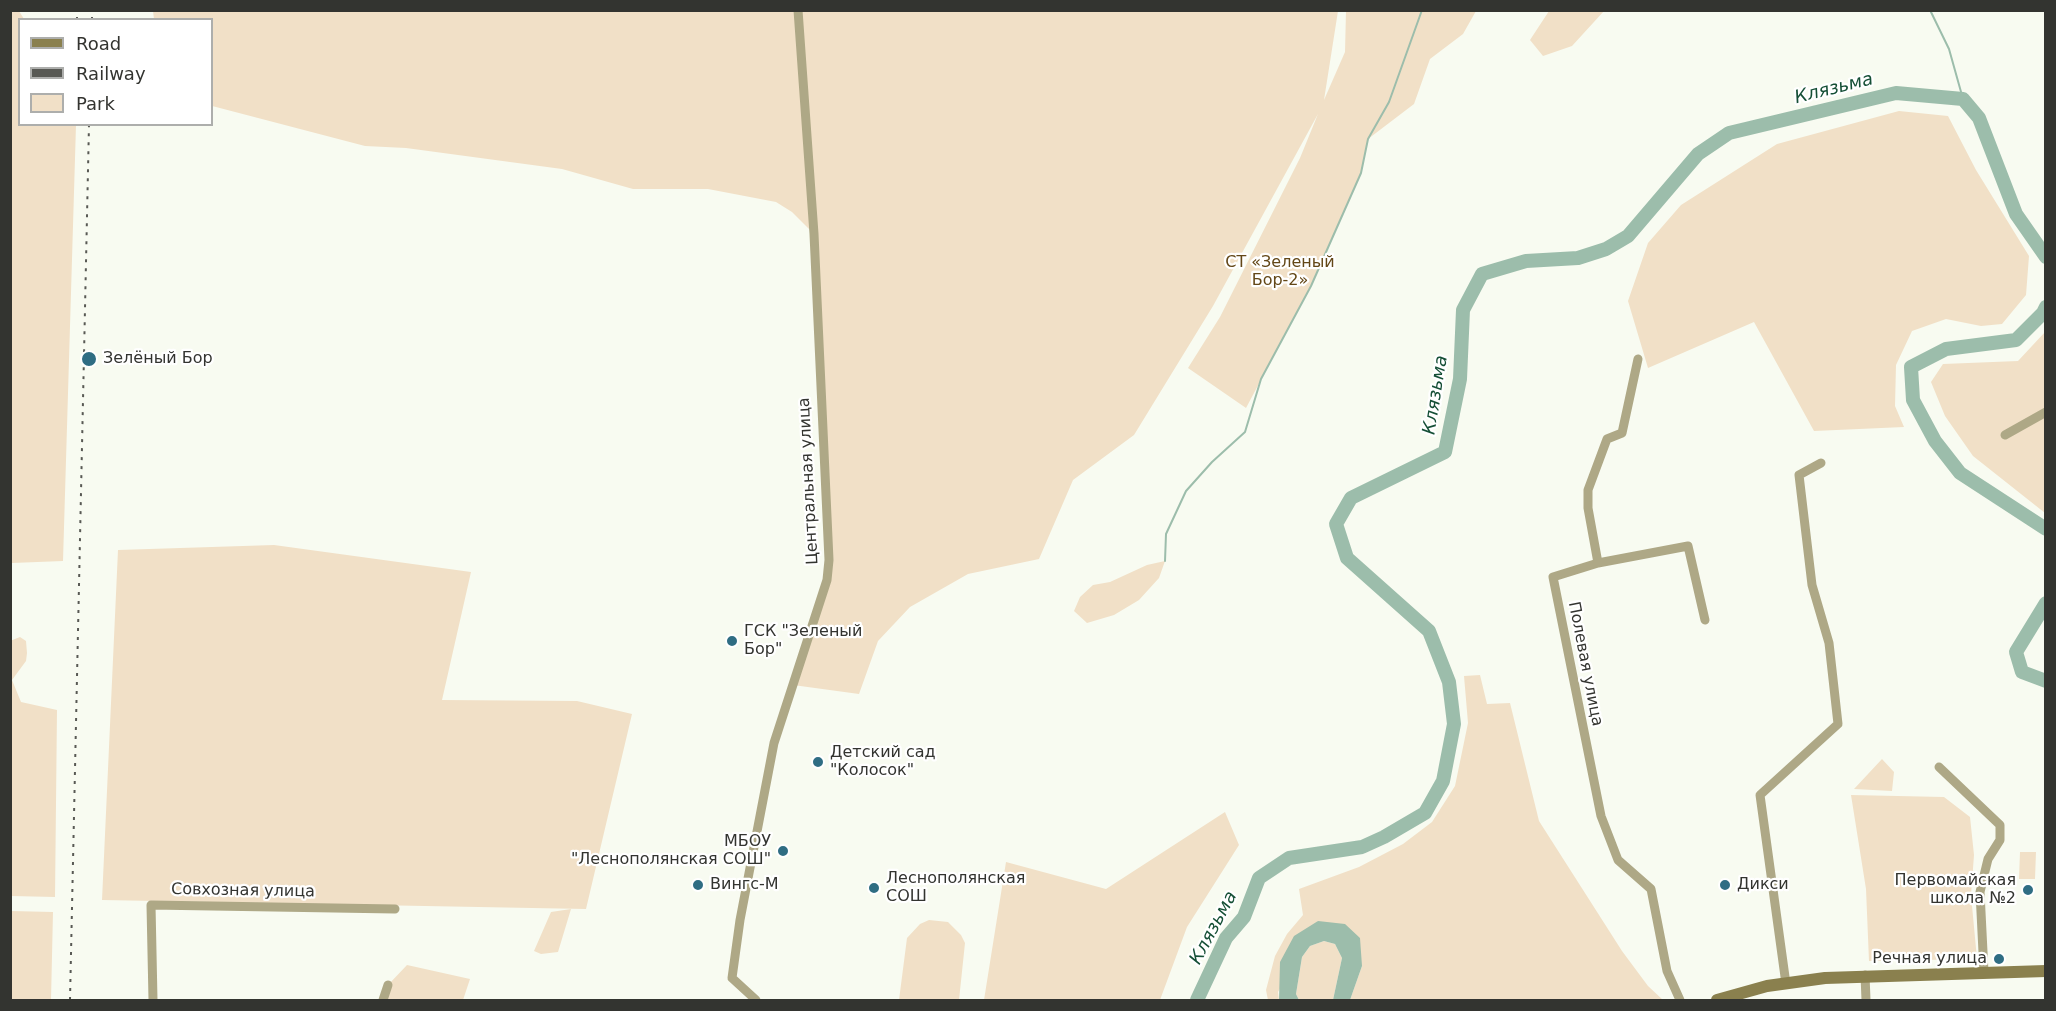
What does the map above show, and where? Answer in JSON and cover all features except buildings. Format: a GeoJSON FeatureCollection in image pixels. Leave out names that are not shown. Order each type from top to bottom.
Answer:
{"type":"FeatureCollection","features":[{"type":"Feature","properties":{"kind":"main road"},"geometry":{"type":"LineString","coordinates":[[1717,1000],[1747,990],[1865,975],[2046,971]]}},
{"type":"Feature","properties":{"kind":"street","name":"Центральная улица"},"geometry":{"type":"LineString","coordinates":[[756,1000],[732,978],[740,920],[774,743],[827,580],[829,560],[814,234],[798,10]]}},
{"type":"Feature","properties":{"kind":"street"},"geometry":{"type":"LineString","coordinates":[[1638,359],[1622,433],[1607,439],[1588,490],[1588,508],[1598,563],[1688,546],[1705,620]]}},
{"type":"Feature","properties":{"kind":"street"},"geometry":{"type":"LineString","coordinates":[[2005,435],[2046,412]]}},
{"type":"Feature","properties":{"kind":"street"},"geometry":{"type":"LineString","coordinates":[[1786,984],[1760,795],[1838,724],[1829,643],[1812,585],[1799,475],[1821,463]]}},
{"type":"Feature","properties":{"kind":"street","name":"Полевая улица"},"geometry":{"type":"LineString","coordinates":[[1598,563],[1553,577],[1601,816],[1618,860],[1651,889],[1667,971],[1680,1000]]}},
{"type":"Feature","properties":{"kind":"street"},"geometry":{"type":"LineString","coordinates":[[1939,767],[2000,825],[2000,840],[1988,859],[1980,892],[1984,972]]}},
{"type":"Feature","properties":{"kind":"street","name":"Совхозная улица"},"geometry":{"type":"LineString","coordinates":[[153,1000],[151,905],[395,909]]}},
{"type":"Feature","properties":{"kind":"street"},"geometry":{"type":"LineString","coordinates":[[1865,975],[1866,1000]]}},
{"type":"Feature","properties":{"kind":"street"},"geometry":{"type":"LineString","coordinates":[[383,1000],[388,985]]}},
{"type":"Feature","properties":{"kind":"green space"},"geometry":{"type":"Polygon","coordinates":[[[10,11],[19,11],[23,18],[18,18],[18,126],[76,126],[63,561],[12,563],[11,571],[10,11]]]}},
{"type":"Feature","properties":{"kind":"green space","name":"СТ «Зеленый Бор-2»"},"geometry":{"type":"Polygon","coordinates":[[[153,11],[1338,11],[1324,100],[1345,52],[1346,11],[1476,11],[1463,34],[1430,59],[1414,104],[1368,139],[1361,173],[1311,286],[1246,408],[1188,368],[1220,317],[1300,158],[1318,114],[1213,306],[1134,435],[1073,480],[1039,559],[968,574],[910,607],[878,641],[859,694],[793,685],[827,580],[814,234],[792,212],[776,202],[708,189],[633,189],[562,169],[406,148],[365,146],[213,106],[213,18],[154,18],[153,11]]]}},
{"type":"Feature","properties":{"kind":"green space"},"geometry":{"type":"Polygon","coordinates":[[[1549,11],[1604,11],[1572,46],[1543,56],[1530,40],[1549,11]]]}},
{"type":"Feature","properties":{"kind":"green space"},"geometry":{"type":"Polygon","coordinates":[[[1899,111],[1948,116],[1976,170],[2029,256],[2026,295],[2002,324],[1981,326],[1946,319],[1912,331],[1896,365],[1895,406],[1904,427],[1814,431],[1754,322],[1648,368],[1628,301],[1648,243],[1681,205],[1777,144],[1899,111]]]}},
{"type":"Feature","properties":{"kind":"green space"},"geometry":{"type":"Polygon","coordinates":[[[2045,332],[2045,513],[1973,456],[1945,416],[1931,382],[1943,364],[2018,361],[2045,332]]]}},
{"type":"Feature","properties":{"kind":"green space"},"geometry":{"type":"Polygon","coordinates":[[[274,545],[471,572],[442,700],[577,701],[632,714],[586,909],[102,900],[118,550],[274,545]]]}},
{"type":"Feature","properties":{"kind":"green space"},"geometry":{"type":"Polygon","coordinates":[[[1165,561],[1159,578],[1139,600],[1114,615],[1087,623],[1074,611],[1080,597],[1093,585],[1110,582],[1147,565],[1165,561]]]}},
{"type":"Feature","properties":{"kind":"green space"},"geometry":{"type":"Polygon","coordinates":[[[20,637],[26,641],[26,661],[12,680],[21,702],[57,710],[55,897],[11,896],[10,641],[20,637]]]}},
{"type":"Feature","properties":{"kind":"green space"},"geometry":{"type":"Polygon","coordinates":[[[1480,675],[1487,704],[1510,703],[1539,821],[1622,951],[1648,986],[1663,1000],[1350,1000],[1362,966],[1318,921],[1278,992],[1279,1000],[1268,1000],[1266,990],[1275,956],[1287,934],[1303,915],[1299,889],[1359,867],[1403,844],[1432,822],[1455,786],[1468,723],[1464,676],[1480,675]]]}},
{"type":"Feature","properties":{"kind":"green space"},"geometry":{"type":"Polygon","coordinates":[[[1882,759],[1894,772],[1892,791],[1854,789],[1882,759]]]}},
{"type":"Feature","properties":{"kind":"green space"},"geometry":{"type":"Polygon","coordinates":[[[1851,795],[1944,797],[1970,817],[1974,855],[1971,895],[1977,959],[1869,961],[1866,889],[1851,795]]]}},
{"type":"Feature","properties":{"kind":"green space"},"geometry":{"type":"Polygon","coordinates":[[[1225,812],[1239,845],[1187,927],[1160,1000],[984,1000],[1006,862],[1106,889],[1225,812]]]}},
{"type":"Feature","properties":{"kind":"green space"},"geometry":{"type":"Polygon","coordinates":[[[2020,852],[2036,852],[2035,879],[2019,879],[2020,852]]]}},
{"type":"Feature","properties":{"kind":"green space"},"geometry":{"type":"Polygon","coordinates":[[[571,909],[558,952],[541,954],[534,951],[551,912],[571,909]]]}},
{"type":"Feature","properties":{"kind":"green space"},"geometry":{"type":"Polygon","coordinates":[[[11,911],[53,912],[51,1000],[11,1000],[11,911]]]}},
{"type":"Feature","properties":{"kind":"green space"},"geometry":{"type":"Polygon","coordinates":[[[929,920],[948,922],[961,935],[965,943],[959,1000],[899,1000],[907,938],[920,924],[929,920]]]}},
{"type":"Feature","properties":{"kind":"green space"},"geometry":{"type":"Polygon","coordinates":[[[1324,941],[1335,944],[1342,958],[1333,1000],[1299,1000],[1296,994],[1302,957],[1310,946],[1324,941]]]}},
{"type":"Feature","properties":{"kind":"green space"},"geometry":{"type":"Polygon","coordinates":[[[407,965],[470,979],[463,1000],[383,1000],[388,985],[407,965]]]}},
{"type":"Feature","properties":{"kind":"shaded area"},"geometry":{"type":"Polygon","coordinates":[[[1318,921],[1345,924],[1360,938],[1362,966],[1350,1000],[1333,1000],[1342,958],[1335,944],[1324,941],[1310,946],[1302,957],[1296,994],[1299,1000],[1279,1000],[1280,962],[1294,936],[1318,921]]]}},
{"type":"Feature","properties":{"kind":"waterway"},"geometry":{"type":"LineString","coordinates":[[1165,561],[1166,534],[1186,491],[1212,462],[1245,432],[1261,379],[1311,286],[1361,173],[1368,139],[1389,102],[1422,10]]}},
{"type":"Feature","properties":{"kind":"waterway"},"geometry":{"type":"LineString","coordinates":[[1930,10],[1949,49],[1963,99]]}},
{"type":"Feature","properties":{"kind":"waterway","name":"Клязьма"},"geometry":{"type":"LineString","coordinates":[[1197,1000],[1226,938],[1244,917],[1259,878],[1289,858],[1362,847],[1384,837],[1425,813],[1443,781],[1454,724],[1449,682],[1429,631],[1347,558],[1336,524],[1351,498],[1445,452],[1460,379],[1463,310],[1482,274],[1526,261],[1578,258],[1606,249],[1628,236],[1698,154],[1729,133],[1896,93],[1963,99],[1979,118],[2016,214],[2046,257]]}},
{"type":"Feature","properties":{"kind":"waterway","name":"Клязьма"},"geometry":{"type":"LineString","coordinates":[[2046,307],[2043,313],[2016,340],[1946,349],[1911,367],[1913,400],[1935,441],[1960,473],[2046,529]]}},
{"type":"Feature","properties":{"kind":"waterway","name":"Клязьма"},"geometry":{"type":"LineString","coordinates":[[2046,603],[2016,652],[2022,672],[2046,681]]}},
{"type":"Feature","properties":{"kind":"railway"},"geometry":{"type":"LineString","coordinates":[[77,10],[77,18]]}},
{"type":"Feature","properties":{"kind":"railway"},"geometry":{"type":"LineString","coordinates":[[92,10],[92,18]]}},
{"type":"Feature","properties":{"kind":"railway"},"geometry":{"type":"LineString","coordinates":[[70,1000],[89,126]]}},
{"type":"Feature","properties":{"kind":"place","name":"Зелёный Бор"},"geometry":{"type":"Point","coordinates":[89,359]}},
{"type":"Feature","properties":{"kind":"place","name":"ГСК \"Зеленый Бор\""},"geometry":{"type":"Point","coordinates":[732,641]}},
{"type":"Feature","properties":{"kind":"place","name":"Детский сад \"Колосок\""},"geometry":{"type":"Point","coordinates":[818,762]}},
{"type":"Feature","properties":{"kind":"place","name":"МБОУ \"Леснополянская СОШ\""},"geometry":{"type":"Point","coordinates":[783,851]}},
{"type":"Feature","properties":{"kind":"place","name":"Вингс-М"},"geometry":{"type":"Point","coordinates":[698,885]}},
{"type":"Feature","properties":{"kind":"place","name":"Дикси"},"geometry":{"type":"Point","coordinates":[1725,885]}},
{"type":"Feature","properties":{"kind":"place","name":"Леснополянская СОШ"},"geometry":{"type":"Point","coordinates":[874,888]}},
{"type":"Feature","properties":{"kind":"place","name":"Первомайская школа №2"},"geometry":{"type":"Point","coordinates":[2028,890]}},
{"type":"Feature","properties":{"kind":"place","name":"Речная улица"},"geometry":{"type":"Point","coordinates":[1999,959]}}]}
